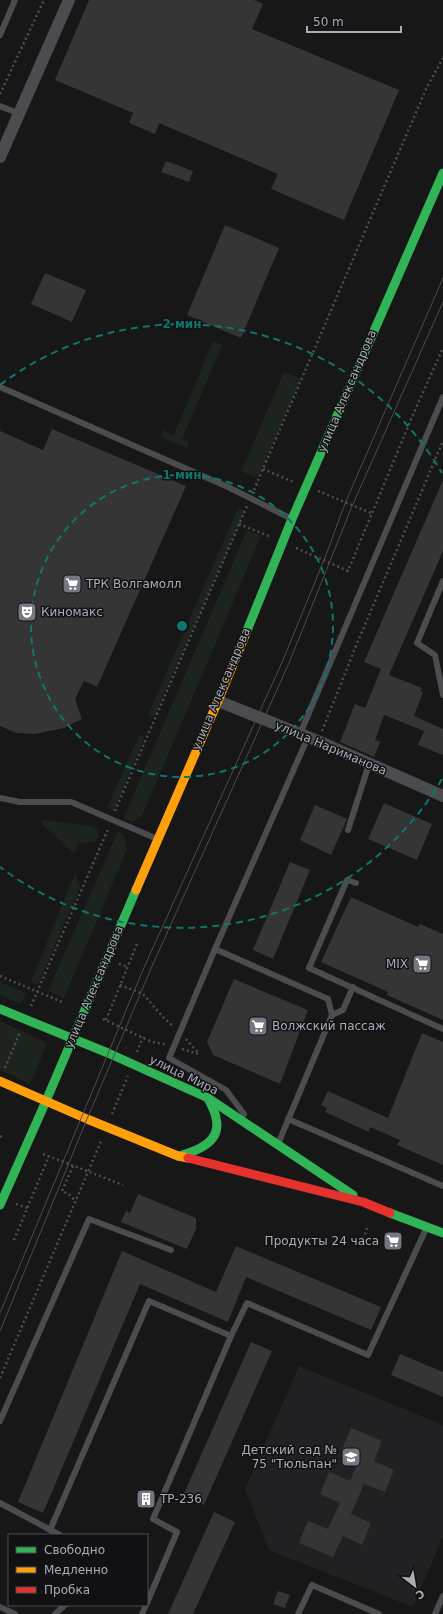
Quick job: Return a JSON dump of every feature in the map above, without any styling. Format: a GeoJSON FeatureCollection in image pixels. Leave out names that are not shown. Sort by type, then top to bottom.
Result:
{"type":"FeatureCollection","features":[{"type":"Feature","properties":{"kind":"main road","name":"улица Александрова"},"geometry":{"type":"LineString","coordinates":[[0,1205],[46,1101],[157,839],[218,701],[292,519],[443,173]]}},
{"type":"Feature","properties":{"kind":"main road","name":"улица Мира"},"geometry":{"type":"LineString","coordinates":[[0,1009],[108,1053],[208,1098],[363,1202]]}},
{"type":"Feature","properties":{"kind":"main road","name":"улица Мира"},"geometry":{"type":"LineString","coordinates":[[2,1077],[46,1101],[178,1156],[363,1202],[427,1227],[442,1230]]}},
{"type":"Feature","properties":{"kind":"main road"},"geometry":{"type":"LineString","coordinates":[[178,1156],[192,1153],[205,1147],[216,1134],[217,1124],[208,1098]]}},
{"type":"Feature","properties":{"kind":"street"},"geometry":{"type":"LineString","coordinates":[[0,157],[69,0]]}},
{"type":"Feature","properties":{"kind":"street","name":"улица Нариманова"},"geometry":{"type":"LineString","coordinates":[[218,701],[309,738],[443,796]]}},
{"type":"Feature","properties":{"kind":"lane"},"geometry":{"type":"LineString","coordinates":[[0,35],[16,0]]}},
{"type":"Feature","properties":{"kind":"lane"},"geometry":{"type":"LineString","coordinates":[[0,106],[20,114]]}},
{"type":"Feature","properties":{"kind":"lane"},"geometry":{"type":"LineString","coordinates":[[0,387],[228,487],[292,519]]}},
{"type":"Feature","properties":{"kind":"lane"},"geometry":{"type":"LineString","coordinates":[[253,1127],[226,1090],[169,1058],[215,948],[309,738],[443,397]]}},
{"type":"Feature","properties":{"kind":"lane"},"geometry":{"type":"LineString","coordinates":[[443,581],[417,643],[434,655],[443,695]]}},
{"type":"Feature","properties":{"kind":"lane"},"geometry":{"type":"LineString","coordinates":[[348,830],[369,764]]}},
{"type":"Feature","properties":{"kind":"lane"},"geometry":{"type":"LineString","coordinates":[[0,798],[20,802],[71,802],[157,839]]}},
{"type":"Feature","properties":{"kind":"lane"},"geometry":{"type":"LineString","coordinates":[[356,883],[347,880],[310,968],[443,1029]]}},
{"type":"Feature","properties":{"kind":"lane"},"geometry":{"type":"LineString","coordinates":[[215,948],[328,999],[332,1015],[278,1144]]}},
{"type":"Feature","properties":{"kind":"lane"},"geometry":{"type":"LineString","coordinates":[[332,1015],[343,1010],[353,987]]}},
{"type":"Feature","properties":{"kind":"lane"},"geometry":{"type":"LineString","coordinates":[[288,1119],[443,1186]]}},
{"type":"Feature","properties":{"kind":"lane"},"geometry":{"type":"LineString","coordinates":[[0,1421],[88,1219],[171,1250]]}},
{"type":"Feature","properties":{"kind":"lane"},"geometry":{"type":"LineString","coordinates":[[148,1602],[177,1532],[153,1519],[231,1336],[247,1303],[368,1355],[427,1227]]}},
{"type":"Feature","properties":{"kind":"lane"},"geometry":{"type":"LineString","coordinates":[[50,1530],[149,1301],[231,1336]]}},
{"type":"Feature","properties":{"kind":"lane"},"geometry":{"type":"LineString","coordinates":[[0,1503],[58,1534]]}},
{"type":"Feature","properties":{"kind":"lane"},"geometry":{"type":"LineString","coordinates":[[298,1614],[312,1585],[379,1614]]}},
{"type":"Feature","properties":{"kind":"lane"},"geometry":{"type":"LineString","coordinates":[[435,1614],[443,1596]]}},
{"type":"Feature","properties":{"kind":"lane"},"geometry":{"type":"LineString","coordinates":[[55,1614],[64,1606]]}},
{"type":"Feature","properties":{"kind":"lane"},"geometry":{"type":"LineString","coordinates":[[0,1608],[15,1614]]}},
{"type":"Feature","properties":{"kind":"path"},"geometry":{"type":"LineString","coordinates":[[0,94],[44,0]]}},
{"type":"Feature","properties":{"kind":"path"},"geometry":{"type":"LineString","coordinates":[[29,1011],[423,97],[443,58]]}},
{"type":"Feature","properties":{"kind":"path"},"geometry":{"type":"LineString","coordinates":[[348,571],[412,417],[443,348]]}},
{"type":"Feature","properties":{"kind":"path"},"geometry":{"type":"LineString","coordinates":[[309,738],[356,646],[443,441]]}},
{"type":"Feature","properties":{"kind":"path"},"geometry":{"type":"LineString","coordinates":[[120,985],[143,994],[163,1017],[180,1031],[199,1054],[174,1046],[152,1042],[105,1020],[137,944]]}},
{"type":"Feature","properties":{"kind":"path"},"geometry":{"type":"LineString","coordinates":[[0,976],[62,1002]]}},
{"type":"Feature","properties":{"kind":"path"},"geometry":{"type":"LineString","coordinates":[[2,1077],[21,1030]]}},
{"type":"Feature","properties":{"kind":"path"},"geometry":{"type":"LineString","coordinates":[[136,1056],[143,1038]]}},
{"type":"Feature","properties":{"kind":"path"},"geometry":{"type":"LineString","coordinates":[[110,1118],[128,1074]]}},
{"type":"Feature","properties":{"kind":"path"},"geometry":{"type":"LineString","coordinates":[[0,1136],[4,1138]]}},
{"type":"Feature","properties":{"kind":"path"},"geometry":{"type":"LineString","coordinates":[[0,1378],[103,1137]]}},
{"type":"Feature","properties":{"kind":"path"},"geometry":{"type":"LineString","coordinates":[[43,1154],[123,1185]]}},
{"type":"Feature","properties":{"kind":"path"},"geometry":{"type":"LineString","coordinates":[[14,1240],[49,1156]]}},
{"type":"Feature","properties":{"kind":"path"},"geometry":{"type":"LineString","coordinates":[[73,1166],[62,1192],[70,1194],[76,1202]]}},
{"type":"Feature","properties":{"kind":"path"},"geometry":{"type":"LineString","coordinates":[[362,1244],[368,1225]]}},
{"type":"Feature","properties":{"kind":"shaded area"},"geometry":{"type":"Polygon","coordinates":[[[213,341],[222,345],[182,439],[189,442],[187,448],[161,437],[163,430],[174,435],[213,341]]]}},
{"type":"Feature","properties":{"kind":"shaded area"},"geometry":{"type":"Polygon","coordinates":[[[284,372],[301,379],[258,478],[241,471],[284,372]]]}},
{"type":"Feature","properties":{"kind":"shaded area"},"geometry":{"type":"Polygon","coordinates":[[[238,508],[245,511],[154,717],[148,715],[238,508]]]}},
{"type":"Feature","properties":{"kind":"shaded area"},"geometry":{"type":"Polygon","coordinates":[[[247,530],[261,536],[142,816],[133,822],[123,819],[247,530]]]}},
{"type":"Feature","properties":{"kind":"shaded area"},"geometry":{"type":"Polygon","coordinates":[[[139,735],[145,737],[114,811],[107,808],[139,735]]]}},
{"type":"Feature","properties":{"kind":"shaded area"},"geometry":{"type":"Polygon","coordinates":[[[46,820],[93,826],[98,831],[99,838],[96,841],[78,844],[76,850],[73,852],[43,825],[42,821],[46,820]]]}},
{"type":"Feature","properties":{"kind":"shaded area"},"geometry":{"type":"Polygon","coordinates":[[[118,831],[124,836],[127,849],[64,998],[48,991],[118,831]]]}},
{"type":"Feature","properties":{"kind":"shaded area"},"geometry":{"type":"Polygon","coordinates":[[[75,873],[80,887],[38,985],[31,982],[75,873]]]}},
{"type":"Feature","properties":{"kind":"shaded area"},"geometry":{"type":"Polygon","coordinates":[[[0,982],[26,993],[21,1004],[0,995],[0,982]]]}},
{"type":"Feature","properties":{"kind":"shaded area"},"geometry":{"type":"Polygon","coordinates":[[[0,1021],[47,1043],[30,1084],[0,1070],[0,1021]]]}},
{"type":"Feature","properties":{"kind":"shaded area","name":"Детский сад № 75 \"Тюльпан\""},"geometry":{"type":"Polygon","coordinates":[[[299,1366],[443,1425],[443,1536],[413,1607],[269,1550],[245,1489],[299,1366]]]}},
{"type":"Feature","properties":{"kind":"building"},"geometry":{"type":"Polygon","coordinates":[[[89,0],[254,0],[263,4],[252,29],[399,90],[344,220],[271,189],[278,174],[159,123],[155,134],[129,123],[133,113],[55,80],[89,0]]]}},
{"type":"Feature","properties":{"kind":"building"},"geometry":{"type":"Polygon","coordinates":[[[166,161],[193,171],[189,182],[161,172],[166,161]]]}},
{"type":"Feature","properties":{"kind":"building"},"geometry":{"type":"Polygon","coordinates":[[[225,225],[279,248],[241,338],[187,315],[225,225]]]}},
{"type":"Feature","properties":{"kind":"building"},"geometry":{"type":"Polygon","coordinates":[[[45,273],[86,290],[72,322],[31,304],[45,273]]]}},
{"type":"Feature","properties":{"kind":"building","name":"ТРК Волгамолл"},"geometry":{"type":"Polygon","coordinates":[[[52,429],[186,486],[97,687],[84,681],[75,699],[82,719],[64,728],[35,734],[16,733],[0,726],[0,431],[43,450],[52,429]]]}},
{"type":"Feature","properties":{"kind":"building"},"geometry":{"type":"Polygon","coordinates":[[[443,480],[443,551],[389,675],[422,688],[420,691],[423,692],[414,716],[443,729],[443,755],[418,745],[424,731],[384,715],[375,740],[380,742],[374,757],[340,742],[355,704],[365,708],[381,669],[364,662],[443,480]]]}},
{"type":"Feature","properties":{"kind":"building"},"geometry":{"type":"Polygon","coordinates":[[[384,803],[432,824],[417,860],[368,839],[384,803]]]}},
{"type":"Feature","properties":{"kind":"building"},"geometry":{"type":"Polygon","coordinates":[[[315,805],[347,819],[331,855],[300,840],[315,805]]]}},
{"type":"Feature","properties":{"kind":"building"},"geometry":{"type":"Polygon","coordinates":[[[290,862],[310,870],[273,959],[253,950],[290,862]]]}},
{"type":"Feature","properties":{"kind":"building"},"geometry":{"type":"Polygon","coordinates":[[[351,897],[418,927],[420,924],[443,934],[443,1020],[387,995],[388,992],[321,962],[351,897]]]}},
{"type":"Feature","properties":{"kind":"building","name":"Волжский пассаж"},"geometry":{"type":"Polygon","coordinates":[[[234,979],[308,1010],[280,1084],[213,1055],[207,1042],[234,979]]]}},
{"type":"Feature","properties":{"kind":"building"},"geometry":{"type":"Polygon","coordinates":[[[422,1033],[443,1042],[443,1165],[397,1145],[400,1140],[370,1127],[369,1132],[325,1112],[327,1108],[321,1105],[328,1091],[388,1118],[422,1033]]]}},
{"type":"Feature","properties":{"kind":"building"},"geometry":{"type":"Polygon","coordinates":[[[138,1194],[196,1218],[196,1229],[187,1249],[121,1222],[126,1211],[130,1213],[138,1194]]]}},
{"type":"Feature","properties":{"kind":"building"},"geometry":{"type":"Polygon","coordinates":[[[236,1246],[381,1307],[371,1330],[246,1277],[228,1322],[140,1284],[43,1513],[18,1502],[122,1251],[216,1292],[236,1246]]]}},
{"type":"Feature","properties":{"kind":"building"},"geometry":{"type":"Polygon","coordinates":[[[251,1342],[272,1351],[204,1505],[183,1496],[251,1342]]]}},
{"type":"Feature","properties":{"kind":"building"},"geometry":{"type":"Polygon","coordinates":[[[400,1354],[443,1372],[443,1397],[391,1375],[400,1354]]]}},
{"type":"Feature","properties":{"kind":"building"},"geometry":{"type":"Polygon","coordinates":[[[351,1428],[382,1441],[374,1461],[394,1470],[385,1492],[364,1484],[351,1514],[371,1523],[362,1545],[343,1536],[333,1557],[299,1543],[308,1521],[328,1529],[340,1503],[320,1494],[329,1472],[350,1481],[359,1460],[341,1452],[351,1428]]]}},
{"type":"Feature","properties":{"kind":"building","name":"ТР-236"},"geometry":{"type":"Polygon","coordinates":[[[141,1490],[156,1496],[151,1508],[136,1502],[141,1490]]]}},
{"type":"Feature","properties":{"kind":"building"},"geometry":{"type":"Polygon","coordinates":[[[214,1512],[235,1522],[193,1614],[168,1614],[214,1512]]]}},
{"type":"Feature","properties":{"kind":"building"},"geometry":{"type":"Polygon","coordinates":[[[278,1591],[290,1595],[285,1608],[273,1604],[278,1591]]]}},
{"type":"Feature","properties":{"kind":"tram line"},"geometry":{"type":"LineString","coordinates":[[0,1313],[142,972],[283,660],[324,560],[346,501],[443,278]]}},
{"type":"Feature","properties":{"kind":"tram line"},"geometry":{"type":"LineString","coordinates":[[0,1331],[87,1119],[153,964],[289,663],[353,504],[443,302]]}},
{"type":"Feature","properties":{"kind":"traffic: fast"},"geometry":{"type":"LineString","coordinates":[[246,633],[292,519],[443,173]]}},
{"type":"Feature","properties":{"kind":"traffic: fast"},"geometry":{"type":"LineString","coordinates":[[0,1205],[136,890]]}},
{"type":"Feature","properties":{"kind":"traffic: fast"},"geometry":{"type":"LineString","coordinates":[[0,1009],[108,1053],[208,1098],[353,1195]]}},
{"type":"Feature","properties":{"kind":"traffic: fast"},"geometry":{"type":"LineString","coordinates":[[179,1156],[200,1148],[212,1139],[217,1126],[214,1110],[208,1098]]}},
{"type":"Feature","properties":{"kind":"traffic: fast"},"geometry":{"type":"LineString","coordinates":[[390,1213],[443,1233]]}},
{"type":"Feature","properties":{"kind":"traffic: slow"},"geometry":{"type":"LineString","coordinates":[[136,890],[246,633]]}},
{"type":"Feature","properties":{"kind":"traffic: slow"},"geometry":{"type":"LineString","coordinates":[[0,1081],[87,1119],[178,1156],[188,1158]]}},
{"type":"Feature","properties":{"kind":"traffic: jam"},"geometry":{"type":"LineString","coordinates":[[188,1158],[363,1202],[390,1213]]}},
{"type":"Feature","properties":{"kind":"place","name":"ТРК Волгамолл"},"geometry":{"type":"Point","coordinates":[72,584]}},
{"type":"Feature","properties":{"kind":"place","name":"Киномакс"},"geometry":{"type":"Point","coordinates":[27,612]}},
{"type":"Feature","properties":{"kind":"place","name":"MIX"},"geometry":{"type":"Point","coordinates":[422,964]}},
{"type":"Feature","properties":{"kind":"place","name":"Волжский пассаж"},"geometry":{"type":"Point","coordinates":[258,1026]}},
{"type":"Feature","properties":{"kind":"place","name":"Продукты 24 часа"},"geometry":{"type":"Point","coordinates":[393,1241]}},
{"type":"Feature","properties":{"kind":"place","name":"Детский сад № 75 \"Тюльпан\""},"geometry":{"type":"Point","coordinates":[351,1457]}},
{"type":"Feature","properties":{"kind":"place","name":"ТР-236"},"geometry":{"type":"Point","coordinates":[146,1499]}}]}
